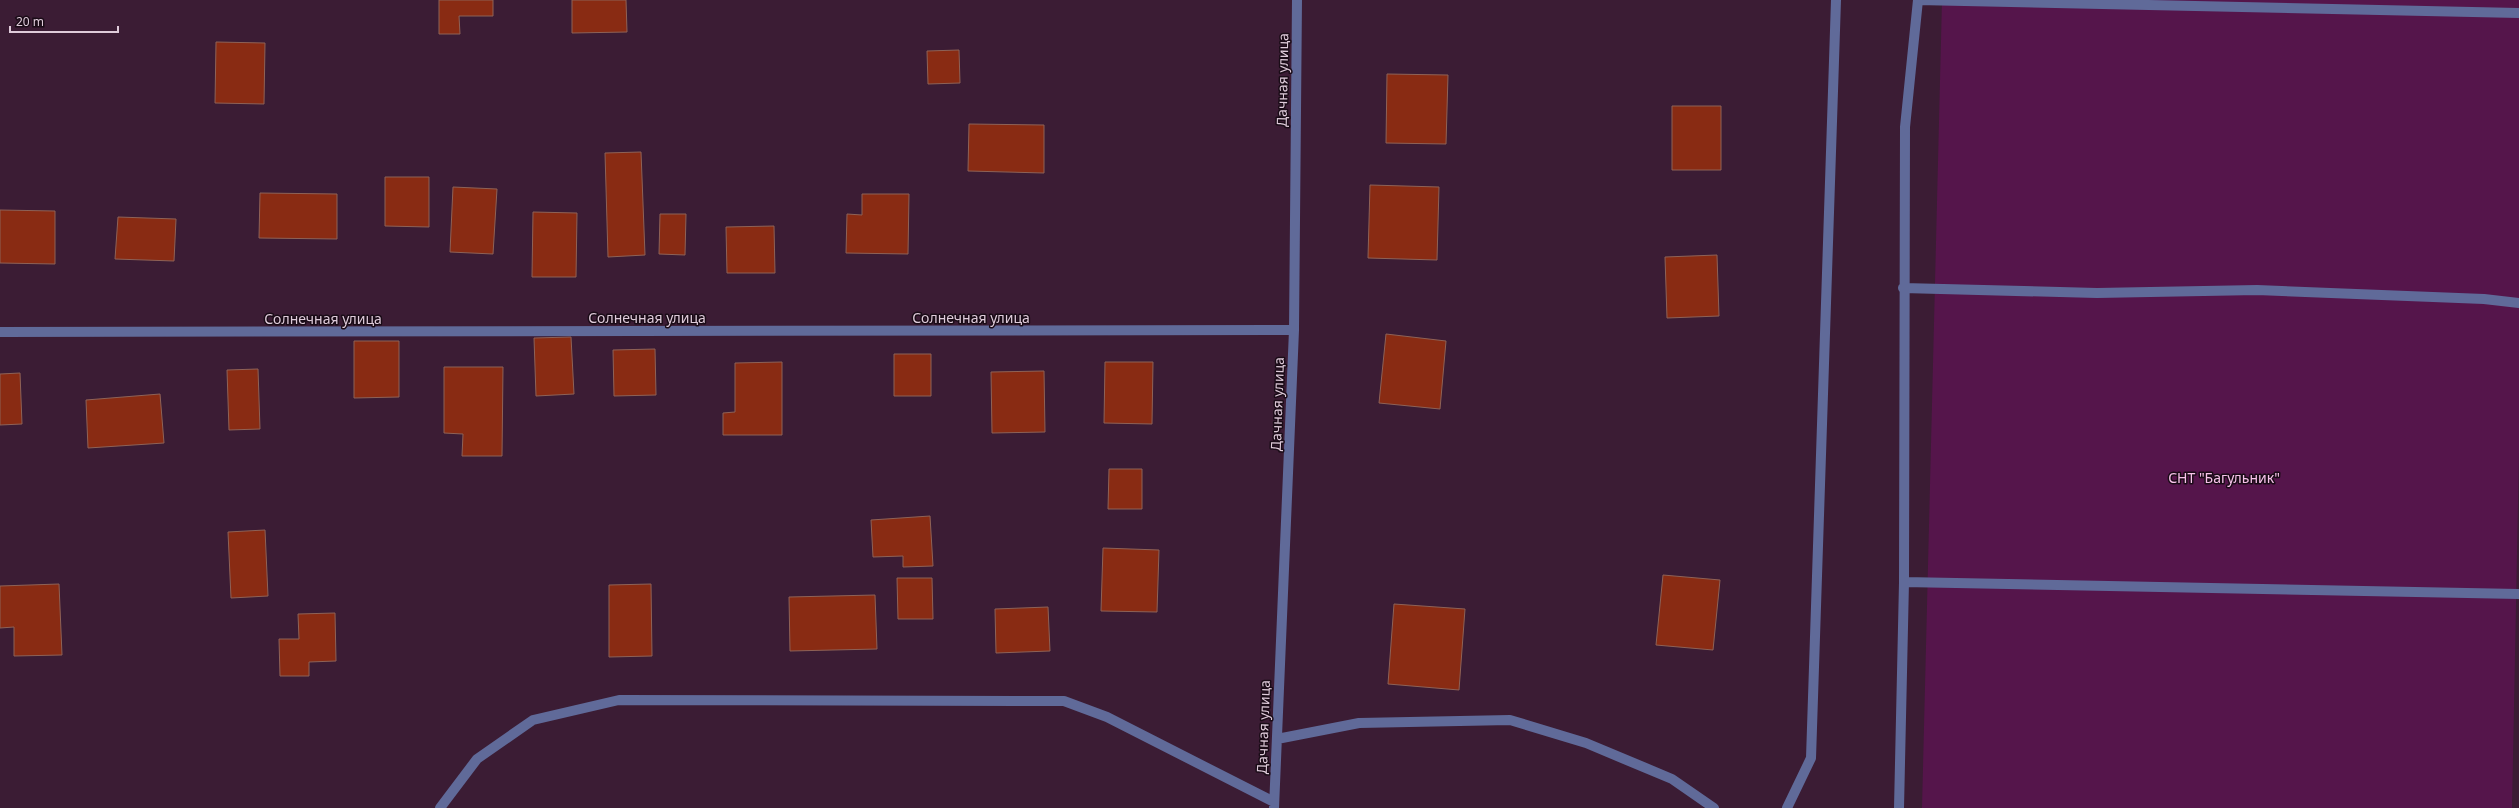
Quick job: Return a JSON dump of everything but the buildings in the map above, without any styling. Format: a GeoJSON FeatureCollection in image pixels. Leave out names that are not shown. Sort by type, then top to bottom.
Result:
{"type":"FeatureCollection","features":[{"type":"Feature","properties":{"kind":"street","name":"Дачная улица"},"geometry":{"type":"LineString","coordinates":[[1274,805],[1294,330],[1297,0]]}},
{"type":"Feature","properties":{"kind":"street"},"geometry":{"type":"LineString","coordinates":[[1786,808],[1811,758],[1836,0]]}},
{"type":"Feature","properties":{"kind":"street"},"geometry":{"type":"LineString","coordinates":[[1899,808],[1904,582],[1903,288],[1905,127],[1918,0],[2519,13]]}},
{"type":"Feature","properties":{"kind":"street"},"geometry":{"type":"LineString","coordinates":[[1903,288],[2097,293],[2257,290],[2484,299],[2519,303]]}},
{"type":"Feature","properties":{"kind":"street","name":"Солнечная улица"},"geometry":{"type":"LineString","coordinates":[[0,332],[1294,330]]}},
{"type":"Feature","properties":{"kind":"street"},"geometry":{"type":"LineString","coordinates":[[1904,582],[2519,594]]}},
{"type":"Feature","properties":{"kind":"street"},"geometry":{"type":"LineString","coordinates":[[440,808],[476,760],[533,720],[619,700],[736,698],[1064,701],[1108,717],[1274,805]]}},
{"type":"Feature","properties":{"kind":"street"},"geometry":{"type":"LineString","coordinates":[[1277,739],[1359,723],[1510,720],[1586,743],[1672,779],[1714,808]]}},
{"type":"Feature","properties":{"kind":"green space","name":"СНТ \"Багульник\""},"geometry":{"type":"Polygon","coordinates":[[[1942,0],[2519,0],[2519,452],[2512,808],[1922,808],[1942,0]]]}}]}
